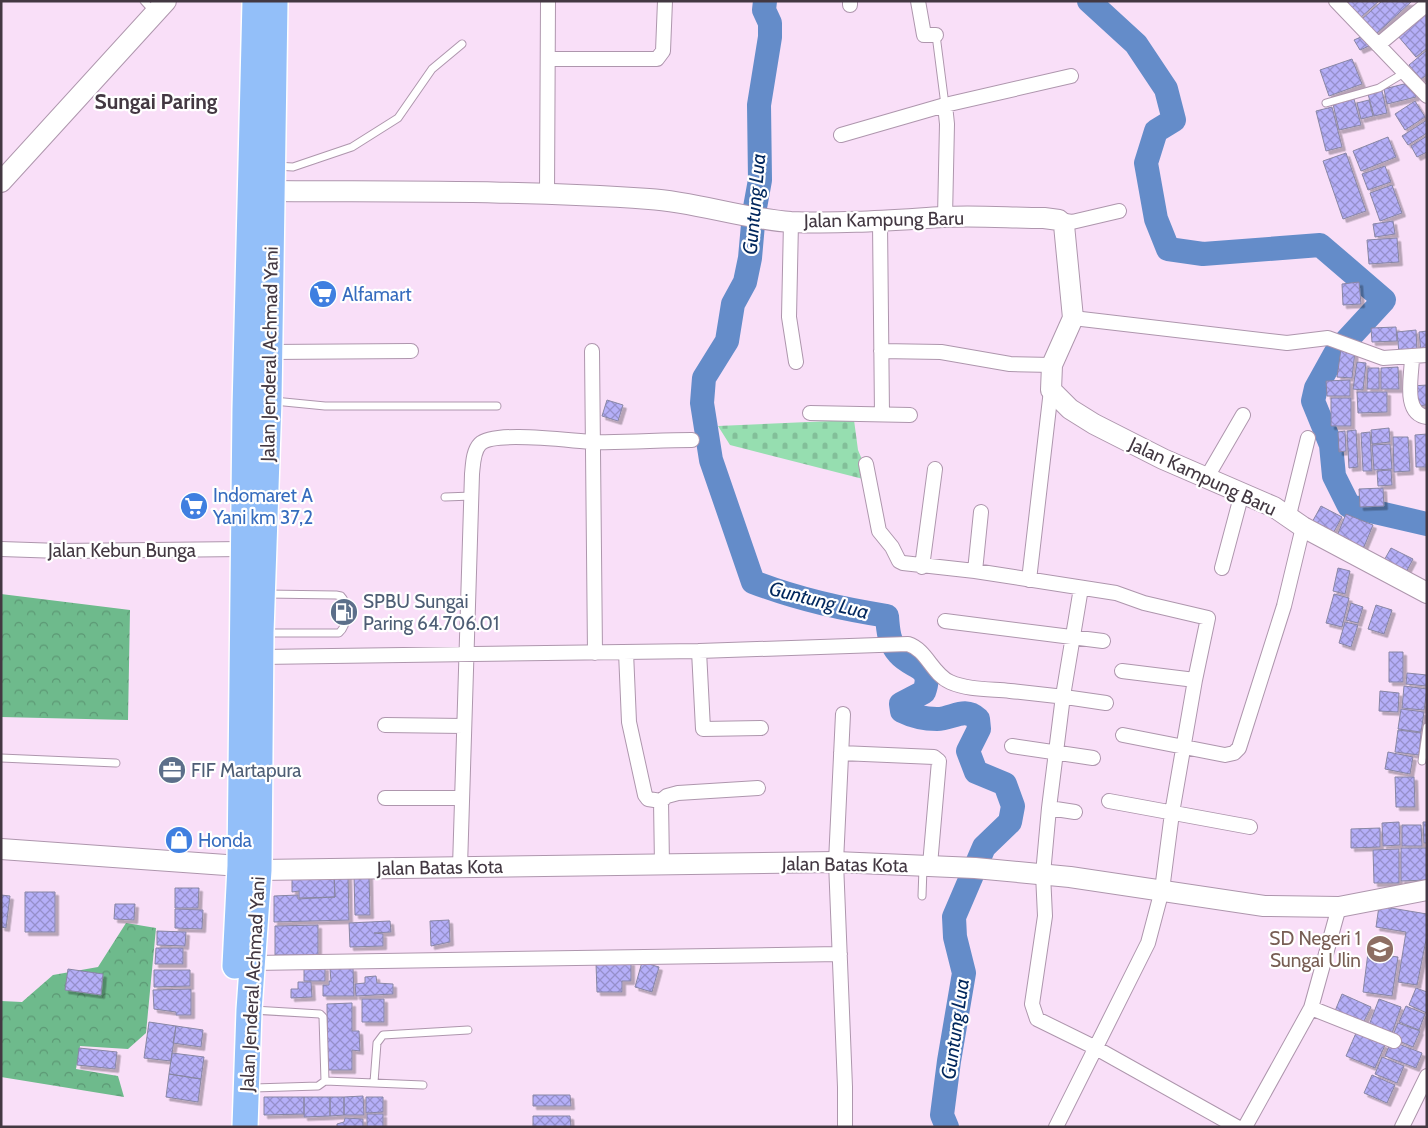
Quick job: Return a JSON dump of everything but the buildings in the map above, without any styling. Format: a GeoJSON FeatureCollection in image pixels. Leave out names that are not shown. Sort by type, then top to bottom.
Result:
{"type":"FeatureCollection","features":[{"type":"Feature","properties":{"kind":"highway","name":"Jalan Jenderal Achmad Yani"},"geometry":{"type":"LineString","coordinates":[[245,1127],[252,963],[249,868],[251,711],[243,549],[264,93],[264,52],[255,1]]}},
{"type":"Feature","properties":{"kind":"highway","name":"Jalan Jenderal Achmad Yani"},"geometry":{"type":"LineString","coordinates":[[264,52],[276,1]]}},
{"type":"Feature","properties":{"kind":"highway","name":"Jalan Jenderal Achmad Yani"},"geometry":{"type":"LineString","coordinates":[[251,711],[261,645],[269,400],[271,191],[274,165],[264,93]]}},
{"type":"Feature","properties":{"kind":"highway","name":"Jalan Jenderal Achmad Yani"},"geometry":{"type":"LineString","coordinates":[[230,1127],[249,868]]}},
{"type":"Feature","properties":{"kind":"street"},"geometry":{"type":"LineString","coordinates":[[548,1],[548,194]]}},
{"type":"Feature","properties":{"kind":"street"},"geometry":{"type":"LineString","coordinates":[[548,59],[657,59],[664,52],[665,1]]}},
{"type":"Feature","properties":{"kind":"street"},"geometry":{"type":"LineString","coordinates":[[918,1],[924,35],[936,35]]}},
{"type":"Feature","properties":{"kind":"street"},"geometry":{"type":"LineString","coordinates":[[1336,1],[1427,96]]}},
{"type":"Feature","properties":{"kind":"street"},"geometry":{"type":"LineString","coordinates":[[1378,45],[1427,4]]}},
{"type":"Feature","properties":{"kind":"street"},"geometry":{"type":"LineString","coordinates":[[1,182],[155,5]]}},
{"type":"Feature","properties":{"kind":"street"},"geometry":{"type":"LineString","coordinates":[[841,135],[945,105],[1071,76]]}},
{"type":"Feature","properties":{"kind":"street"},"geometry":{"type":"LineString","coordinates":[[945,105],[947,124],[945,217]]}},
{"type":"Feature","properties":{"kind":"street","name":"Jalan Kampung Baru"},"geometry":{"type":"LineString","coordinates":[[271,191],[548,194],[676,201],[758,218],[790,222],[880,223],[945,217],[1044,218],[1059,220]]}},
{"type":"Feature","properties":{"kind":"street"},"geometry":{"type":"LineString","coordinates":[[1059,220],[1072,222],[1119,211]]}},
{"type":"Feature","properties":{"kind":"street"},"geometry":{"type":"LineString","coordinates":[[1029,580],[1051,390],[1052,365],[1073,318],[1064,225],[1059,220]]}},
{"type":"Feature","properties":{"kind":"street"},"geometry":{"type":"LineString","coordinates":[[790,222],[789,316],[796,362]]}},
{"type":"Feature","properties":{"kind":"street"},"geometry":{"type":"LineString","coordinates":[[880,223],[882,414]]}},
{"type":"Feature","properties":{"kind":"street"},"geometry":{"type":"LineString","coordinates":[[1073,318],[1287,343],[1328,338],[1351,348],[1384,358],[1427,355]]}},
{"type":"Feature","properties":{"kind":"street"},"geometry":{"type":"LineString","coordinates":[[270,352],[411,351]]}},
{"type":"Feature","properties":{"kind":"street"},"geometry":{"type":"LineString","coordinates":[[592,351],[595,653]]}},
{"type":"Feature","properties":{"kind":"street"},"geometry":{"type":"LineString","coordinates":[[881,351],[941,352],[1010,364],[1052,365]]}},
{"type":"Feature","properties":{"kind":"street"},"geometry":{"type":"LineString","coordinates":[[1412,357],[1411,406],[1415,413],[1427,417]]}},
{"type":"Feature","properties":{"kind":"street","name":"Jalan Kampung Baru"},"geometry":{"type":"LineString","coordinates":[[1051,390],[1070,409],[1094,424],[1163,459],[1242,493],[1427,593]]}},
{"type":"Feature","properties":{"kind":"street"},"geometry":{"type":"LineString","coordinates":[[810,413],[910,415]]}},
{"type":"Feature","properties":{"kind":"street"},"geometry":{"type":"LineString","coordinates":[[1207,477],[1243,415]]}},
{"type":"Feature","properties":{"kind":"street"},"geometry":{"type":"LineString","coordinates":[[460,866],[474,454],[480,444],[491,439],[515,437],[593,442],[692,440]]}},
{"type":"Feature","properties":{"kind":"street"},"geometry":{"type":"LineString","coordinates":[[1123,735],[1225,755],[1234,753],[1242,743],[1284,606],[1308,438]]}},
{"type":"Feature","properties":{"kind":"street"},"geometry":{"type":"LineString","coordinates":[[866,464],[878,531],[882,538],[892,547],[899,561],[922,567],[975,571],[1116,593],[1137,602],[1208,618],[1183,746],[1162,890],[1148,943],[1094,1047],[1056,1127]]}},
{"type":"Feature","properties":{"kind":"street"},"geometry":{"type":"LineString","coordinates":[[922,567],[935,470]]}},
{"type":"Feature","properties":{"kind":"street"},"geometry":{"type":"LineString","coordinates":[[1222,568],[1242,493]]}},
{"type":"Feature","properties":{"kind":"street"},"geometry":{"type":"LineString","coordinates":[[975,571],[981,512]]}},
{"type":"Feature","properties":{"kind":"street","name":"Jalan Kebun Bunga"},"geometry":{"type":"LineString","coordinates":[[1,549],[60,551],[243,549]]}},
{"type":"Feature","properties":{"kind":"street"},"geometry":{"type":"LineString","coordinates":[[1080,588],[1063,696],[1049,808],[1043,874],[1045,916],[1032,1004],[1034,1014],[1037,1019],[1094,1047],[1237,1127]]}},
{"type":"Feature","properties":{"kind":"street"},"geometry":{"type":"LineString","coordinates":[[945,621],[1103,641]]}},
{"type":"Feature","properties":{"kind":"street"},"geometry":{"type":"LineString","coordinates":[[261,645],[467,656],[898,644],[915,646],[949,682],[967,687],[1063,696],[1106,703]]}},
{"type":"Feature","properties":{"kind":"street"},"geometry":{"type":"LineString","coordinates":[[699,651],[703,728],[761,728]]}},
{"type":"Feature","properties":{"kind":"street"},"geometry":{"type":"LineString","coordinates":[[626,652],[629,722],[642,791],[648,799],[661,801],[667,796],[678,793],[758,788]]}},
{"type":"Feature","properties":{"kind":"street"},"geometry":{"type":"LineString","coordinates":[[1122,671],[1195,680]]}},
{"type":"Feature","properties":{"kind":"street"},"geometry":{"type":"LineString","coordinates":[[843,714],[836,862],[845,1127]]}},
{"type":"Feature","properties":{"kind":"street"},"geometry":{"type":"LineString","coordinates":[[385,725],[464,726]]}},
{"type":"Feature","properties":{"kind":"street"},"geometry":{"type":"LineString","coordinates":[[1012,746],[1093,758]]}},
{"type":"Feature","properties":{"kind":"street"},"geometry":{"type":"LineString","coordinates":[[841,753],[934,757],[939,760],[927,865]]}},
{"type":"Feature","properties":{"kind":"street"},"geometry":{"type":"LineString","coordinates":[[385,798],[461,798]]}},
{"type":"Feature","properties":{"kind":"street"},"geometry":{"type":"LineString","coordinates":[[661,801],[662,865]]}},
{"type":"Feature","properties":{"kind":"street"},"geometry":{"type":"LineString","coordinates":[[1110,801],[1250,827]]}},
{"type":"Feature","properties":{"kind":"street"},"geometry":{"type":"LineString","coordinates":[[1049,808],[1075,812]]}},
{"type":"Feature","properties":{"kind":"street","name":"Jalan Batas Kota"},"geometry":{"type":"LineString","coordinates":[[1,849],[249,868],[836,862],[927,865],[1043,874],[1264,906],[1339,907],[1427,890]]}},
{"type":"Feature","properties":{"kind":"street"},"geometry":{"type":"LineString","coordinates":[[1245,1127],[1311,1008],[1339,907]]}},
{"type":"Feature","properties":{"kind":"street"},"geometry":{"type":"LineString","coordinates":[[252,963],[840,954]]}},
{"type":"Feature","properties":{"kind":"street"},"geometry":{"type":"LineString","coordinates":[[1311,1008],[1394,1041]]}},
{"type":"Feature","properties":{"kind":"street"},"geometry":{"type":"LineString","coordinates":[[1402,1127],[1427,1076]]}},
{"type":"Feature","properties":{"kind":"lane"},"geometry":{"type":"LineString","coordinates":[[936,35],[945,105]]}},
{"type":"Feature","properties":{"kind":"lane"},"geometry":{"type":"LineString","coordinates":[[274,165],[293,167],[352,147],[398,118],[432,69],[462,44]]}},
{"type":"Feature","properties":{"kind":"lane"},"geometry":{"type":"LineString","coordinates":[[1326,103],[1379,88],[1404,73]]}},
{"type":"Feature","properties":{"kind":"lane"},"geometry":{"type":"LineString","coordinates":[[269,400],[325,406],[497,406]]}},
{"type":"Feature","properties":{"kind":"lane"},"geometry":{"type":"LineString","coordinates":[[445,497],[472,496]]}},
{"type":"Feature","properties":{"kind":"lane"},"geometry":{"type":"LineString","coordinates":[[261,645],[339,633],[344,627],[346,604],[341,596],[336,595],[263,594]]}},
{"type":"Feature","properties":{"kind":"lane"},"geometry":{"type":"LineString","coordinates":[[1422,761],[1427,727]]}},
{"type":"Feature","properties":{"kind":"lane"},"geometry":{"type":"LineString","coordinates":[[1,758],[116,763]]}},
{"type":"Feature","properties":{"kind":"lane"},"geometry":{"type":"LineString","coordinates":[[922,896],[927,865]]}},
{"type":"Feature","properties":{"kind":"lane"},"geometry":{"type":"LineString","coordinates":[[249,1010],[320,1014],[323,1017],[325,1081]]}},
{"type":"Feature","properties":{"kind":"lane"},"geometry":{"type":"LineString","coordinates":[[374,1082],[377,1043],[383,1035],[468,1030]]}},
{"type":"Feature","properties":{"kind":"lane"},"geometry":{"type":"LineString","coordinates":[[246,1088],[318,1086],[325,1081],[423,1085]]}},
{"type":"Feature","properties":{"kind":"green space"},"geometry":{"type":"Polygon","coordinates":[[[854,420],[858,450],[871,481],[730,445],[718,426],[854,420]]]}},
{"type":"Feature","properties":{"kind":"green space"},"geometry":{"type":"Polygon","coordinates":[[[1,594],[130,610],[128,720],[1,717],[1,594]]]}},
{"type":"Feature","properties":{"kind":"green space"},"geometry":{"type":"Polygon","coordinates":[[[126,923],[156,928],[146,1033],[128,1049],[80,1046],[76,1069],[118,1076],[124,1097],[1,1077],[1,1001],[22,1002],[53,975],[98,967],[126,923]]]}},
{"type":"Feature","properties":{"kind":"waterway","name":"Guntung Lua"},"geometry":{"type":"LineString","coordinates":[[765,1],[764,10],[770,23],[770,37],[759,105],[760,180],[754,213],[750,258],[745,282],[733,304],[727,341],[704,378],[702,403],[711,460],[753,582],[819,603],[887,616],[893,646],[904,659],[924,672],[926,677],[924,692],[901,704],[902,711],[915,716],[937,719],[963,713],[973,715],[978,719],[979,729],[968,751],[976,772],[1005,784],[1013,806],[1010,822],[984,847],[954,917],[955,937],[964,973],[942,1115],[947,1127]]}},
{"type":"Feature","properties":{"kind":"waterway"},"geometry":{"type":"LineString","coordinates":[[1089,1],[1136,44],[1166,89],[1174,120],[1156,131],[1146,163],[1156,219],[1168,249],[1203,254],[1320,245],[1384,300],[1336,352],[1316,388],[1313,401],[1331,445],[1334,476],[1349,506],[1427,524]]}},
{"type":"Feature","properties":{"kind":"place","name":"Alfamart"},"geometry":{"type":"Point","coordinates":[323,294]}},
{"type":"Feature","properties":{"kind":"place","name":"Indomaret A Yani km 37,2"},"geometry":{"type":"Point","coordinates":[194,506]}},
{"type":"Feature","properties":{"kind":"place","name":"SPBU Sungai Paring 64.706.01"},"geometry":{"type":"Point","coordinates":[344,612]}},
{"type":"Feature","properties":{"kind":"place","name":"FIF Martapura"},"geometry":{"type":"Point","coordinates":[172,770]}},
{"type":"Feature","properties":{"kind":"place","name":"Honda"},"geometry":{"type":"Point","coordinates":[179,840]}},
{"type":"Feature","properties":{"kind":"place","name":"SD Negeri 1 Sungai Ulin"},"geometry":{"type":"Point","coordinates":[1380,949]}},
{"type":"Feature","properties":{"kind":"district","name":"Sungai Paring"},"geometry":{"type":"Point","coordinates":[156,102]}}]}
